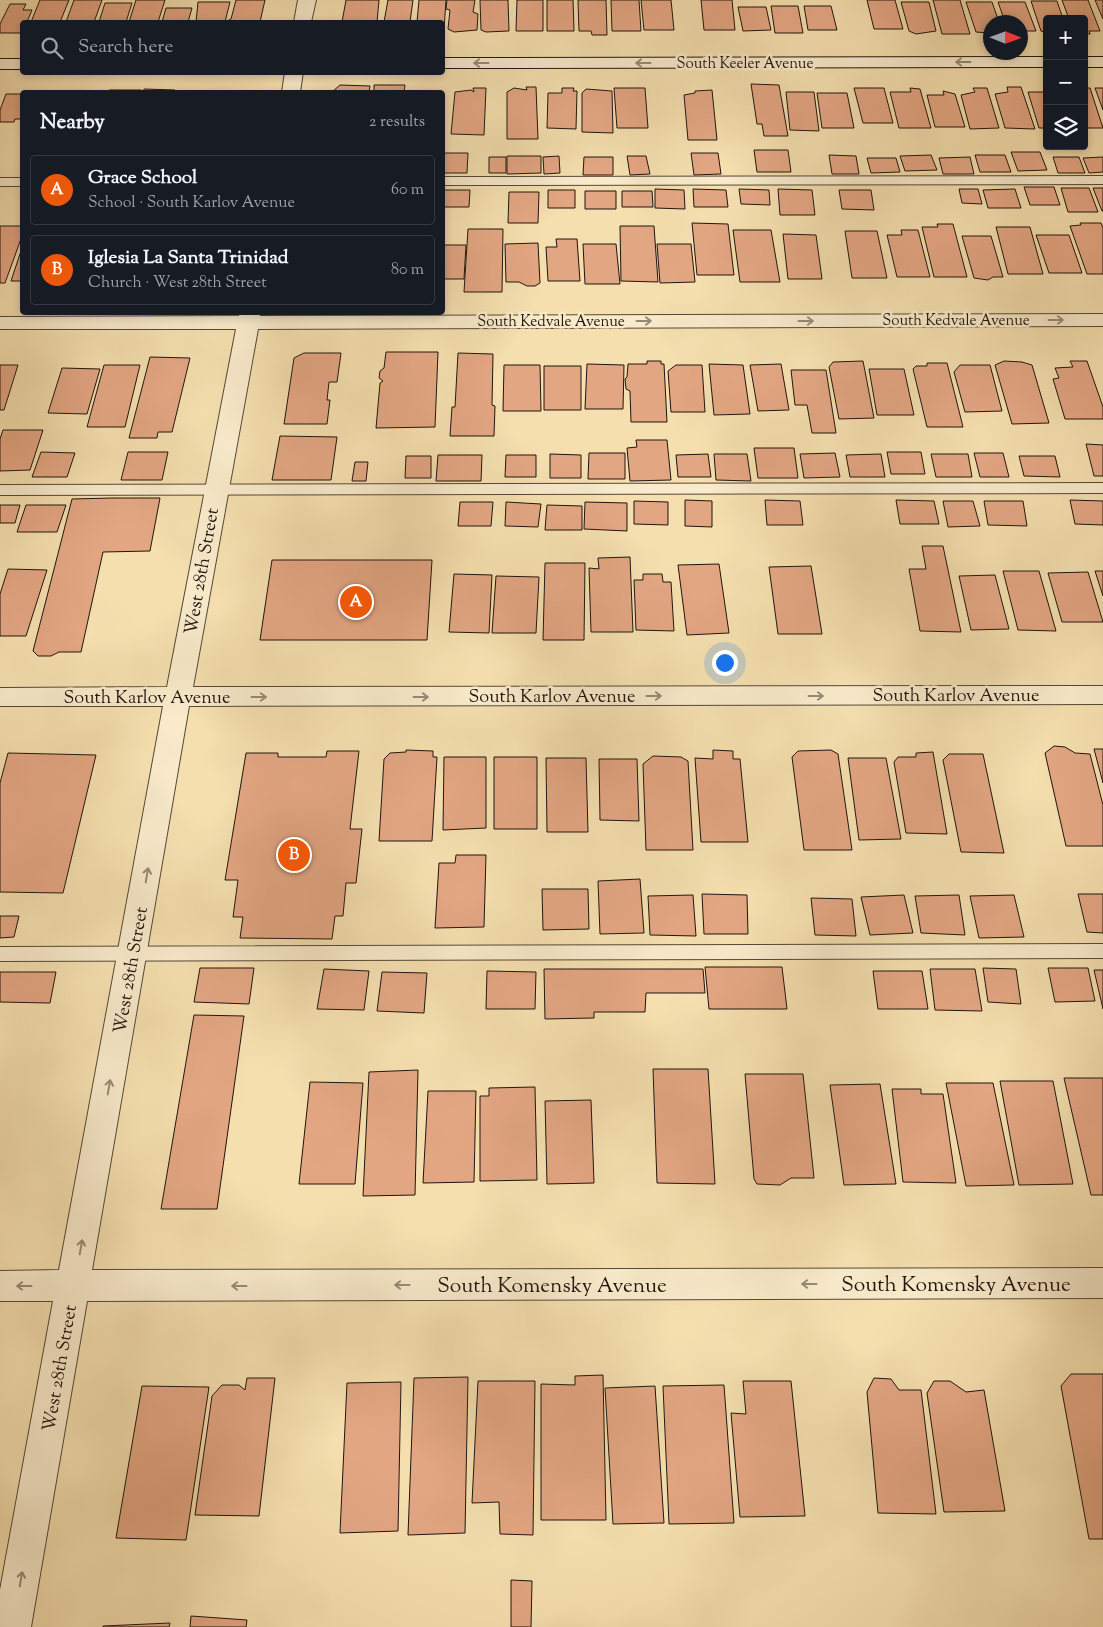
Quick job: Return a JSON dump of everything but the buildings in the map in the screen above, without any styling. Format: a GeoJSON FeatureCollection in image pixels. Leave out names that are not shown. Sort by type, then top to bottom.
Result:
{"type":"FeatureCollection","features":[{"type":"Feature","properties":{"kind":"street"},"geometry":{"type":"LineString","coordinates":[[303,20],[307,0]]}},
{"type":"Feature","properties":{"kind":"street","name":"South Keeler Avenue"},"geometry":{"type":"LineString","coordinates":[[445,63],[1043,62]]}},
{"type":"Feature","properties":{"kind":"street"},"geometry":{"type":"LineString","coordinates":[[1088,62],[1103,62]]}},
{"type":"Feature","properties":{"kind":"street"},"geometry":{"type":"LineString","coordinates":[[0,64],[20,64]]}},
{"type":"Feature","properties":{"kind":"street"},"geometry":{"type":"LineString","coordinates":[[291,90],[294,75]]}},
{"type":"Feature","properties":{"kind":"street","name":"South Kedvale Avenue"},"geometry":{"type":"LineString","coordinates":[[0,323],[249,317],[1103,320]]}},
{"type":"Feature","properties":{"kind":"street","name":"West 28th Street"},"geometry":{"type":"LineString","coordinates":[[12,1627],[178,697],[249,317]]}},
{"type":"Feature","properties":{"kind":"street","name":"South Karlov Avenue"},"geometry":{"type":"LineString","coordinates":[[0,697],[1103,695]]}},
{"type":"Feature","properties":{"kind":"street","name":"South Komensky Avenue"},"geometry":{"type":"LineString","coordinates":[[0,1286],[1103,1283]]}},
{"type":"Feature","properties":{"kind":"lane"},"geometry":{"type":"LineString","coordinates":[[445,181],[1103,180]]}},
{"type":"Feature","properties":{"kind":"lane"},"geometry":{"type":"LineString","coordinates":[[0,182],[20,182]]}},
{"type":"Feature","properties":{"kind":"lane"},"geometry":{"type":"LineString","coordinates":[[0,490],[1103,488]]}},
{"type":"Feature","properties":{"kind":"lane"},"geometry":{"type":"LineString","coordinates":[[0,954],[1103,951]]}},
{"type":"Feature","properties":{"kind":"place","name":"Grace School"},"geometry":{"type":"Point","coordinates":[356,602]}},
{"type":"Feature","properties":{"kind":"place","name":"Iglesia La Santa Trinidad"},"geometry":{"type":"Point","coordinates":[294,855]}}]}
